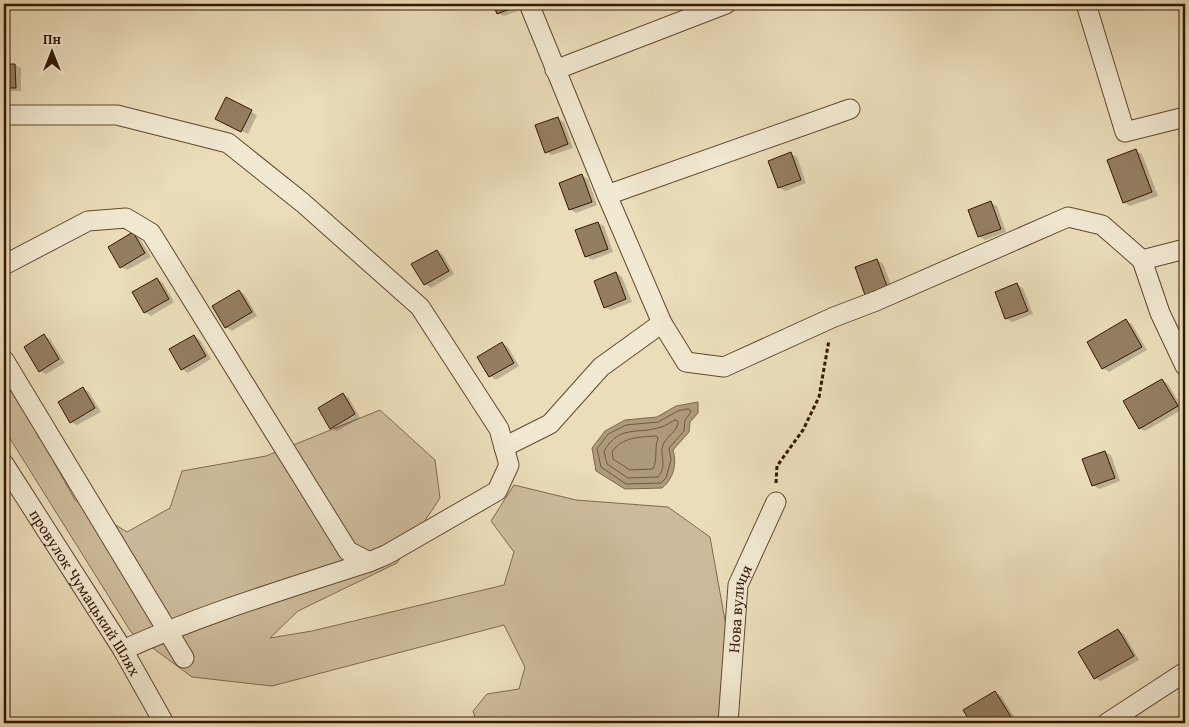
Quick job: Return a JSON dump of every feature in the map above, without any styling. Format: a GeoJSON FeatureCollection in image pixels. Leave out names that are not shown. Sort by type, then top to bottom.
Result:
{"type":"FeatureCollection","features":[{"type":"Feature","properties":{"kind":"street"},"geometry":{"type":"LineString","coordinates":[[529,4],[607,195],[662,323],[686,362],[724,367],[834,317],[876,301],[1068,217],[1102,225],[1142,260],[1160,313],[1185,366]]}},
{"type":"Feature","properties":{"kind":"street"},"geometry":{"type":"LineString","coordinates":[[555,70],[726,4]]}},
{"type":"Feature","properties":{"kind":"street"},"geometry":{"type":"LineString","coordinates":[[1086,4],[1125,132],[1185,117]]}},
{"type":"Feature","properties":{"kind":"street"},"geometry":{"type":"LineString","coordinates":[[607,195],[850,109]]}},
{"type":"Feature","properties":{"kind":"street"},"geometry":{"type":"LineString","coordinates":[[4,115],[117,115],[228,143],[303,204],[420,307],[499,429],[509,465],[497,491],[386,555],[166,630],[123,650]]}},
{"type":"Feature","properties":{"kind":"street"},"geometry":{"type":"LineString","coordinates":[[4,265],[88,221],[126,218],[150,233],[348,552],[369,562]]}},
{"type":"Feature","properties":{"kind":"street"},"geometry":{"type":"LineString","coordinates":[[1142,260],[1185,249]]}},
{"type":"Feature","properties":{"kind":"street"},"geometry":{"type":"LineString","coordinates":[[504,447],[550,424],[601,366],[662,323]]}},
{"type":"Feature","properties":{"kind":"street"},"geometry":{"type":"LineString","coordinates":[[4,360],[184,658]]}},
{"type":"Feature","properties":{"kind":"street","name":"провулок Чумацький Шлях"},"geometry":{"type":"LineString","coordinates":[[4,464],[123,650],[164,723]]}},
{"type":"Feature","properties":{"kind":"street","name":"Нова вулиця"},"geometry":{"type":"LineString","coordinates":[[728,723],[738,585],[776,502]]}},
{"type":"Feature","properties":{"kind":"street"},"geometry":{"type":"LineString","coordinates":[[1107,723],[1185,672]]}},
{"type":"Feature","properties":{"kind":"path"},"geometry":{"type":"LineString","coordinates":[[776,502],[777,466],[803,430],[819,397],[834,317]]}},
{"type":"Feature","properties":{"kind":"shaded area"},"geometry":{"type":"Polygon","coordinates":[[[4,372],[75,500],[127,532],[170,508],[182,471],[266,456],[380,410],[435,460],[440,498],[397,563],[298,611],[270,638],[312,631],[504,585],[514,552],[491,521],[514,485],[576,500],[668,507],[710,537],[737,687],[715,723],[477,723],[473,711],[487,694],[519,689],[525,667],[504,625],[272,686],[192,677],[131,632],[4,429],[4,372]]]}},
{"type":"Feature","properties":{"kind":"water"},"geometry":{"type":"Polygon","coordinates":[[[698,402],[698,413],[690,422],[689,432],[673,450],[674,470],[662,488],[625,489],[596,471],[592,448],[605,431],[625,420],[657,417],[676,406],[698,402]]]}},
{"type":"Feature","properties":{"kind":"building"},"geometry":{"type":"Polygon","coordinates":[[[493,4],[519,4],[520,5],[497,14],[493,4]]]}},
{"type":"Feature","properties":{"kind":"building"},"geometry":{"type":"Polygon","coordinates":[[[4,64],[15,64],[16,88],[4,88],[4,64]]]}},
{"type":"Feature","properties":{"kind":"building"},"geometry":{"type":"Polygon","coordinates":[[[226,97],[252,110],[241,132],[215,119],[226,97]]]}},
{"type":"Feature","properties":{"kind":"building"},"geometry":{"type":"Polygon","coordinates":[[[558,117],[568,144],[545,153],[535,125],[558,117]]]}},
{"type":"Feature","properties":{"kind":"building"},"geometry":{"type":"Polygon","coordinates":[[[1136,149],[1152,192],[1123,203],[1107,160],[1136,149]]]}},
{"type":"Feature","properties":{"kind":"building"},"geometry":{"type":"Polygon","coordinates":[[[791,152],[801,180],[778,188],[768,161],[791,152]]]}},
{"type":"Feature","properties":{"kind":"building"},"geometry":{"type":"Polygon","coordinates":[[[582,174],[592,202],[569,210],[559,183],[582,174]]]}},
{"type":"Feature","properties":{"kind":"building"},"geometry":{"type":"Polygon","coordinates":[[[991,201],[1001,229],[978,237],[968,210],[991,201]]]}},
{"type":"Feature","properties":{"kind":"building"},"geometry":{"type":"Polygon","coordinates":[[[598,222],[608,249],[585,257],[575,230],[598,222]]]}},
{"type":"Feature","properties":{"kind":"building"},"geometry":{"type":"Polygon","coordinates":[[[133,232],[145,253],[120,268],[108,247],[133,232]]]}},
{"type":"Feature","properties":{"kind":"building"},"geometry":{"type":"Polygon","coordinates":[[[437,250],[449,271],[424,285],[411,264],[437,250]]]}},
{"type":"Feature","properties":{"kind":"building"},"geometry":{"type":"Polygon","coordinates":[[[877,259],[887,286],[865,295],[855,267],[877,259]]]}},
{"type":"Feature","properties":{"kind":"building"},"geometry":{"type":"Polygon","coordinates":[[[616,272],[626,299],[604,308],[594,281],[616,272]]]}},
{"type":"Feature","properties":{"kind":"building"},"geometry":{"type":"Polygon","coordinates":[[[157,278],[169,299],[144,313],[132,292],[157,278]]]}},
{"type":"Feature","properties":{"kind":"building"},"geometry":{"type":"Polygon","coordinates":[[[1017,283],[1028,311],[1005,319],[995,292],[1017,283]]]}},
{"type":"Feature","properties":{"kind":"building"},"geometry":{"type":"Polygon","coordinates":[[[239,290],[252,312],[225,328],[212,306],[239,290]]]}},
{"type":"Feature","properties":{"kind":"building"},"geometry":{"type":"Polygon","coordinates":[[[1126,319],[1142,347],[1102,369],[1087,342],[1126,319]]]}},
{"type":"Feature","properties":{"kind":"building"},"geometry":{"type":"Polygon","coordinates":[[[44,334],[59,359],[39,372],[24,347],[44,334]]]}},
{"type":"Feature","properties":{"kind":"building"},"geometry":{"type":"Polygon","coordinates":[[[194,335],[206,356],[181,370],[169,349],[194,335]]]}},
{"type":"Feature","properties":{"kind":"building"},"geometry":{"type":"Polygon","coordinates":[[[502,342],[514,363],[489,377],[477,357],[502,342]]]}},
{"type":"Feature","properties":{"kind":"building"},"geometry":{"type":"Polygon","coordinates":[[[1162,379],[1178,406],[1139,429],[1123,401],[1162,379]]]}},
{"type":"Feature","properties":{"kind":"building"},"geometry":{"type":"Polygon","coordinates":[[[83,387],[95,408],[70,423],[58,402],[83,387]]]}},
{"type":"Feature","properties":{"kind":"building"},"geometry":{"type":"Polygon","coordinates":[[[343,393],[355,414],[330,429],[318,408],[343,393]]]}},
{"type":"Feature","properties":{"kind":"building"},"geometry":{"type":"Polygon","coordinates":[[[1105,451],[1115,478],[1092,486],[1082,459],[1105,451]]]}},
{"type":"Feature","properties":{"kind":"building"},"geometry":{"type":"Polygon","coordinates":[[[1118,629],[1134,656],[1094,679],[1078,652],[1118,629]]]}},
{"type":"Feature","properties":{"kind":"building"},"geometry":{"type":"Polygon","coordinates":[[[995,691],[1011,717],[1000,723],[971,723],[963,710],[995,691]]]}}]}
